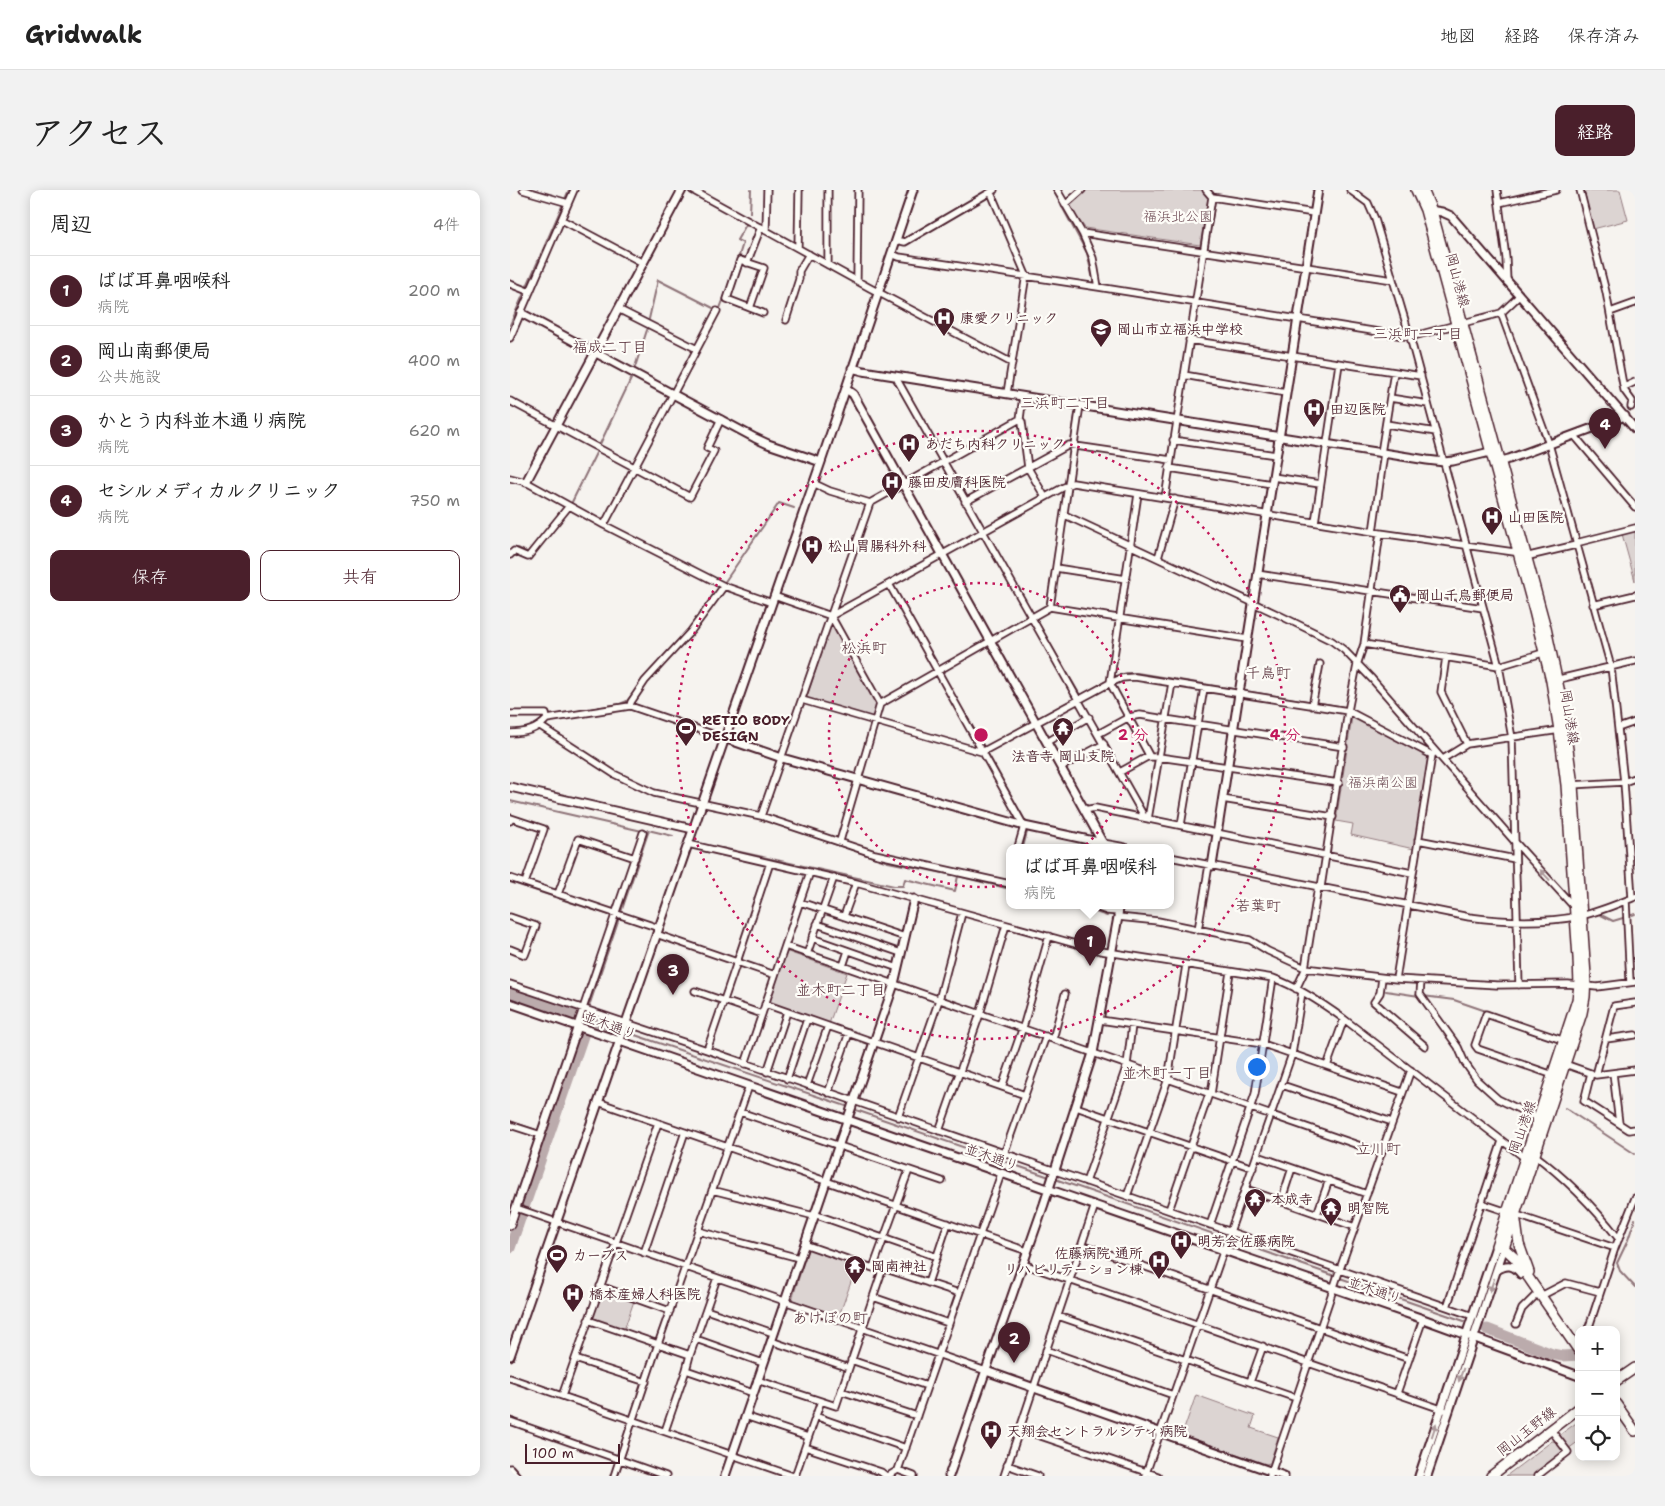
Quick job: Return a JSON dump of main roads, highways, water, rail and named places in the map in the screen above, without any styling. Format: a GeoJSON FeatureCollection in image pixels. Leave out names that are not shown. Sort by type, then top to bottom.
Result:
{"type":"FeatureCollection","features":[{"type":"Feature","properties":{"kind":"main road","name":"岡山港線"},"geometry":{"type":"LineString","coordinates":[[1416,190],[1428,210]]}},
{"type":"Feature","properties":{"kind":"main road","name":"岡山港線"},"geometry":{"type":"LineString","coordinates":[[1423,190],[1548,652],[1563,730],[1570,785],[1583,986],[1562,1063],[1500,1247],[1515,1258],[1537,1292]]}},
{"type":"Feature","properties":{"kind":"main road"},"geometry":{"type":"LineString","coordinates":[[1512,1213],[1520,1244],[1537,1292],[1575,1345]]}},
{"type":"Feature","properties":{"kind":"main road"},"geometry":{"type":"LineString","coordinates":[[1620,1378],[1635,1368]]}},
{"type":"Feature","properties":{"kind":"main road"},"geometry":{"type":"LineString","coordinates":[[1620,1410],[1635,1431]]}},
{"type":"Feature","properties":{"kind":"main road","name":"岡山玉野線"},"geometry":{"type":"LineString","coordinates":[[1493,1476],[1575,1411]]}},
{"type":"Feature","properties":{"kind":"waterway"},"geometry":{"type":"LineString","coordinates":[[565,199],[569,190]]}},
{"type":"Feature","properties":{"kind":"waterway"},"geometry":{"type":"LineString","coordinates":[[750,213],[751,190]]}},
{"type":"Feature","properties":{"kind":"waterway"},"geometry":{"type":"LineString","coordinates":[[1053,190],[1087,253],[1094,284],[1096,284]]}},
{"type":"Feature","properties":{"kind":"waterway"},"geometry":{"type":"LineString","coordinates":[[1210,190],[1215,195]]}},
{"type":"Feature","properties":{"kind":"waterway"},"geometry":{"type":"LineString","coordinates":[[1494,190],[1500,232]]}},
{"type":"Feature","properties":{"kind":"waterway"},"geometry":{"type":"LineString","coordinates":[[1207,250],[1215,200]]}},
{"type":"Feature","properties":{"kind":"waterway"},"geometry":{"type":"LineString","coordinates":[[510,325],[563,204]]}},
{"type":"Feature","properties":{"kind":"waterway"},"geometry":{"type":"LineString","coordinates":[[738,259],[743,243],[737,240],[747,223]]}},
{"type":"Feature","properties":{"kind":"waterway"},"geometry":{"type":"LineString","coordinates":[[1141,291],[1199,300],[1206,254]]}},
{"type":"Feature","properties":{"kind":"waterway"},"geometry":{"type":"LineString","coordinates":[[649,319],[658,280],[719,311],[730,282]]}},
{"type":"Feature","properties":{"kind":"waterway"},"geometry":{"type":"LineString","coordinates":[[635,367],[647,330]]}},
{"type":"Feature","properties":{"kind":"waterway"},"geometry":{"type":"LineString","coordinates":[[600,444],[631,379]]}},
{"type":"Feature","properties":{"kind":"waterway"},"geometry":{"type":"LineString","coordinates":[[1071,443],[1076,408]]}},
{"type":"Feature","properties":{"kind":"waterway"},"geometry":{"type":"LineString","coordinates":[[1066,483],[1070,448]]}},
{"type":"Feature","properties":{"kind":"waterway"},"geometry":{"type":"LineString","coordinates":[[572,502],[596,453]]}},
{"type":"Feature","properties":{"kind":"waterway"},"geometry":{"type":"LineString","coordinates":[[724,583],[779,503],[794,508]]}},
{"type":"Feature","properties":{"kind":"waterway"},"geometry":{"type":"LineString","coordinates":[[1044,608],[1047,604],[1057,542]]}},
{"type":"Feature","properties":{"kind":"waterway"},"geometry":{"type":"LineString","coordinates":[[516,549],[518,548],[529,553]]}},
{"type":"Feature","properties":{"kind":"waterway"},"geometry":{"type":"LineString","coordinates":[[1036,612],[1033,614],[1080,695]]}},
{"type":"Feature","properties":{"kind":"waterway"},"geometry":{"type":"LineString","coordinates":[[653,669],[681,637]]}},
{"type":"Feature","properties":{"kind":"waterway"},"geometry":{"type":"LineString","coordinates":[[1113,677],[1127,673],[1137,673],[1234,689]]}},
{"type":"Feature","properties":{"kind":"waterway"},"geometry":{"type":"LineString","coordinates":[[1081,695],[1106,681]]}},
{"type":"Feature","properties":{"kind":"waterway"},"geometry":{"type":"LineString","coordinates":[[547,716],[620,704],[627,701],[636,690]]}},
{"type":"Feature","properties":{"kind":"waterway"},"geometry":{"type":"LineString","coordinates":[[1245,691],[1345,707]]}},
{"type":"Feature","properties":{"kind":"waterway"},"geometry":{"type":"LineString","coordinates":[[1044,715],[1075,698]]}},
{"type":"Feature","properties":{"kind":"waterway"},"geometry":{"type":"LineString","coordinates":[[987,752],[1026,822]]}},
{"type":"Feature","properties":{"kind":"waterway"},"geometry":{"type":"LineString","coordinates":[[510,801],[642,831]]}},
{"type":"Feature","properties":{"kind":"waterway"},"geometry":{"type":"LineString","coordinates":[[648,832],[648,830],[673,836]]}},
{"type":"Feature","properties":{"kind":"waterway"},"geometry":{"type":"LineString","coordinates":[[1024,844],[1027,832]]}},
{"type":"Feature","properties":{"kind":"waterway"},"geometry":{"type":"LineString","coordinates":[[585,1018],[648,833]]}},
{"type":"Feature","properties":{"kind":"waterway"},"geometry":{"type":"LineString","coordinates":[[814,837],[888,862],[958,876]]}},
{"type":"Feature","properties":{"kind":"waterway"},"geometry":{"type":"LineString","coordinates":[[722,848],[894,886],[903,886],[905,879],[955,891],[958,876],[1006,888]]}},
{"type":"Feature","properties":{"kind":"waterway"},"geometry":{"type":"LineString","coordinates":[[510,882],[612,916]]}},
{"type":"Feature","properties":{"kind":"waterway"},"geometry":{"type":"LineString","coordinates":[[1087,909],[1107,916]]}},
{"type":"Feature","properties":{"kind":"waterway"},"geometry":{"type":"LineString","coordinates":[[1599,914],[1613,921],[1623,918]]}},
{"type":"Feature","properties":{"kind":"waterway"},"geometry":{"type":"LineString","coordinates":[[1386,991],[1419,996]]}},
{"type":"Feature","properties":{"kind":"waterway"},"geometry":{"type":"LineString","coordinates":[[510,993],[611,1028]]}},
{"type":"Feature","properties":{"kind":"waterway"},"geometry":{"type":"LineString","coordinates":[[1423,996],[1454,1000],[1489,1012]]}},
{"type":"Feature","properties":{"kind":"waterway"},"geometry":{"type":"LineString","coordinates":[[611,1028],[621,1031]]}},
{"type":"Feature","properties":{"kind":"waterway"},"geometry":{"type":"LineString","coordinates":[[626,1032],[849,1107]]}},
{"type":"Feature","properties":{"kind":"waterway"},"geometry":{"type":"LineString","coordinates":[[510,1248],[584,1033]]}},
{"type":"Feature","properties":{"kind":"waterway"},"geometry":{"type":"LineString","coordinates":[[1565,1108],[1635,1154]]}},
{"type":"Feature","properties":{"kind":"waterway"},"geometry":{"type":"LineString","coordinates":[[853,1109],[1335,1276]]}},
{"type":"Feature","properties":{"kind":"waterway"},"geometry":{"type":"LineString","coordinates":[[510,1121],[536,1130]]}},
{"type":"Feature","properties":{"kind":"waterway"},"geometry":{"type":"LineString","coordinates":[[1635,1219],[1617,1263],[1620,1271],[1635,1287]]}},
{"type":"Feature","properties":{"kind":"waterway"},"geometry":{"type":"LineString","coordinates":[[1340,1278],[1467,1322]]}},
{"type":"Feature","properties":{"kind":"waterway"},"geometry":{"type":"LineString","coordinates":[[1472,1324],[1487,1329]]}},
{"type":"Feature","properties":{"kind":"waterway"},"geometry":{"type":"LineString","coordinates":[[1487,1329],[1552,1354],[1575,1355]]}},
{"type":"Feature","properties":{"kind":"place","name":"康愛クリニック"},"geometry":{"type":"Point","coordinates":[944,337]}},
{"type":"Feature","properties":{"kind":"place","name":"岡山市立福浜中学校"},"geometry":{"type":"Point","coordinates":[1101,348]}},
{"type":"Feature","properties":{"kind":"place","name":"田辺医院"},"geometry":{"type":"Point","coordinates":[1314,428]}},
{"type":"Feature","properties":{"kind":"place","name":"セシルメディカルクリニック"},"geometry":{"type":"Point","coordinates":[1605,449]}},
{"type":"Feature","properties":{"kind":"place","name":"あだち内科クリニック"},"geometry":{"type":"Point","coordinates":[909,463]}},
{"type":"Feature","properties":{"kind":"place","name":"藤田皮膚科医院"},"geometry":{"type":"Point","coordinates":[892,501]}},
{"type":"Feature","properties":{"kind":"place","name":"山田医院"},"geometry":{"type":"Point","coordinates":[1492,536]}},
{"type":"Feature","properties":{"kind":"place","name":"松山胃腸科外科"},"geometry":{"type":"Point","coordinates":[812,565]}},
{"type":"Feature","properties":{"kind":"place","name":"岡山千鳥郵便局"},"geometry":{"type":"Point","coordinates":[1400,614]}},
{"type":"Feature","properties":{"kind":"place","name":"RETIO BODY DESIGN"},"geometry":{"type":"Point","coordinates":[686,747]}},
{"type":"Feature","properties":{"kind":"place","name":"法音寺 岡山支院"},"geometry":{"type":"Point","coordinates":[1063,747]}},
{"type":"Feature","properties":{"kind":"place","name":"ばば耳鼻咽喉科"},"geometry":{"type":"Point","coordinates":[1090,966]}},
{"type":"Feature","properties":{"kind":"place","name":"かとう内科並木通り病院"},"geometry":{"type":"Point","coordinates":[673,995]}},
{"type":"Feature","properties":{"kind":"place","name":"本成寺"},"geometry":{"type":"Point","coordinates":[1255,1218]}},
{"type":"Feature","properties":{"kind":"place","name":"明智院"},"geometry":{"type":"Point","coordinates":[1331,1227]}},
{"type":"Feature","properties":{"kind":"place","name":"明芳会佐藤病院"},"geometry":{"type":"Point","coordinates":[1181,1260]}},
{"type":"Feature","properties":{"kind":"place","name":"カーブス"},"geometry":{"type":"Point","coordinates":[557,1274]}},
{"type":"Feature","properties":{"kind":"place","name":"佐藤病院 通所 リハビリテーション棟"},"geometry":{"type":"Point","coordinates":[1159,1280]}},
{"type":"Feature","properties":{"kind":"place","name":"岡南神社"},"geometry":{"type":"Point","coordinates":[855,1285]}},
{"type":"Feature","properties":{"kind":"place","name":"橋本産婦人科医院"},"geometry":{"type":"Point","coordinates":[573,1313]}},
{"type":"Feature","properties":{"kind":"place","name":"岡山南郵便局"},"geometry":{"type":"Point","coordinates":[1014,1363]}},
{"type":"Feature","properties":{"kind":"place","name":"天翔会セントラルシティ病院"},"geometry":{"type":"Point","coordinates":[991,1450]}},
{"type":"Feature","properties":{"kind":"district","name":"三浜町一丁目"},"geometry":{"type":"Point","coordinates":[1418,334]}},
{"type":"Feature","properties":{"kind":"district","name":"福成二丁目"},"geometry":{"type":"Point","coordinates":[610,347]}},
{"type":"Feature","properties":{"kind":"district","name":"三浜町二丁目"},"geometry":{"type":"Point","coordinates":[1065,403]}},
{"type":"Feature","properties":{"kind":"district","name":"松浜町"},"geometry":{"type":"Point","coordinates":[864,648]}},
{"type":"Feature","properties":{"kind":"district","name":"千鳥町"},"geometry":{"type":"Point","coordinates":[1268,673]}},
{"type":"Feature","properties":{"kind":"district","name":"若葉町"},"geometry":{"type":"Point","coordinates":[1258,906]}},
{"type":"Feature","properties":{"kind":"district","name":"並木町二丁目"},"geometry":{"type":"Point","coordinates":[841,990]}},
{"type":"Feature","properties":{"kind":"district","name":"並木町一丁目"},"geometry":{"type":"Point","coordinates":[1167,1073]}},
{"type":"Feature","properties":{"kind":"district","name":"立川町"},"geometry":{"type":"Point","coordinates":[1378,1149]}},
{"type":"Feature","properties":{"kind":"district","name":"あけぼの町"},"geometry":{"type":"Point","coordinates":[830,1318]}},
{"type":"Feature","properties":{"kind":"park label","name":"福浜北公園"},"geometry":{"type":"Point","coordinates":[1178,216]}},
{"type":"Feature","properties":{"kind":"park label","name":"福浜南公園"},"geometry":{"type":"Point","coordinates":[1383,782]}}]}
